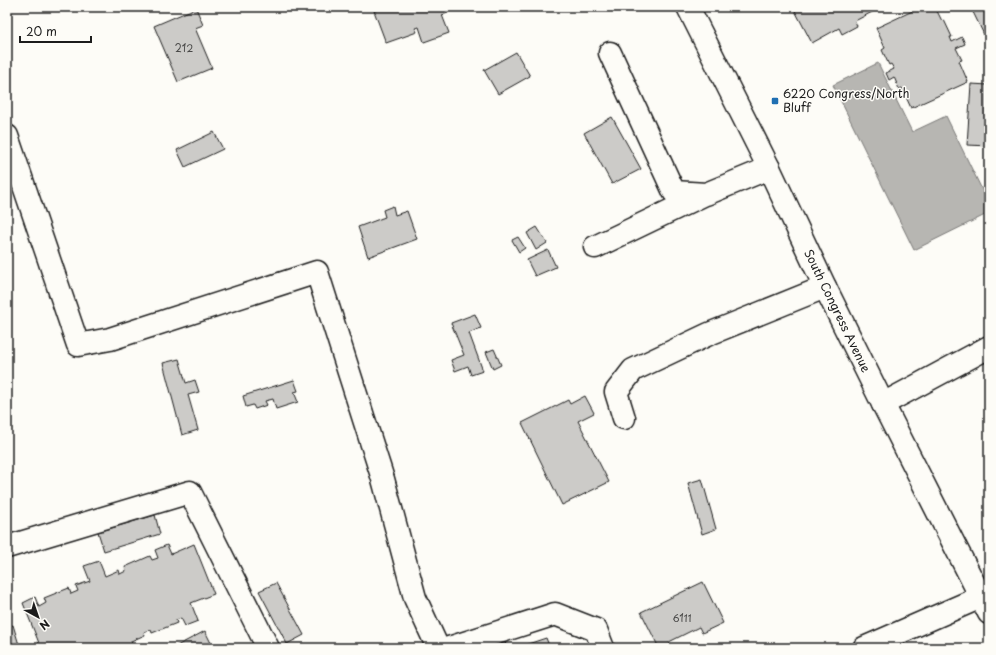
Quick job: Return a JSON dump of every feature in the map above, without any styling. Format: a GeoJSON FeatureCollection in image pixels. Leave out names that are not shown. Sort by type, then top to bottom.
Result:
{"type":"FeatureCollection","features":[{"type":"Feature","properties":{"kind":"main road","name":"South Congress Avenue"},"geometry":{"type":"LineString","coordinates":[[688,7],[769,168],[883,404],[985,605]]}},
{"type":"Feature","properties":{"kind":"main road"},"geometry":{"type":"LineString","coordinates":[[610,53],[674,192],[706,194]]}},
{"type":"Feature","properties":{"kind":"main road"},"geometry":{"type":"LineString","coordinates":[[7,136],[78,346],[110,339],[317,272],[383,479],[415,598],[438,648]]}},
{"type":"Feature","properties":{"kind":"main road"},"geometry":{"type":"LineString","coordinates":[[595,247],[706,194],[769,168]]}},
{"type":"Feature","properties":{"kind":"main road"},"geometry":{"type":"LineString","coordinates":[[624,418],[616,392],[633,370],[709,334],[826,287]]}},
{"type":"Feature","properties":{"kind":"main road"},"geometry":{"type":"LineString","coordinates":[[883,404],[989,347]]}},
{"type":"Feature","properties":{"kind":"main road"},"geometry":{"type":"LineString","coordinates":[[7,547],[190,492],[268,648]]}},
{"type":"Feature","properties":{"kind":"main road"},"geometry":{"type":"LineString","coordinates":[[864,648],[985,605]]}},
{"type":"Feature","properties":{"kind":"main road"},"geometry":{"type":"LineString","coordinates":[[449,648],[555,614],[596,630],[603,648]]}},
{"type":"Feature","properties":{"kind":"shaded area"},"geometry":{"type":"Polygon","coordinates":[[[878,63],[912,132],[946,116],[989,204],[989,213],[914,250],[833,85],[878,63]]]}},
{"type":"Feature","properties":{"kind":"building"},"geometry":{"type":"Polygon","coordinates":[[[386,7],[446,7],[448,13],[442,15],[449,33],[424,42],[419,27],[415,28],[417,32],[386,43],[374,11],[386,7]]]}},
{"type":"Feature","properties":{"kind":"building"},"geometry":{"type":"Polygon","coordinates":[[[793,7],[873,7],[874,11],[855,21],[857,26],[842,34],[839,28],[812,43],[793,7]]]}},
{"type":"Feature","properties":{"kind":"building"},"geometry":{"type":"Polygon","coordinates":[[[921,7],[935,7],[942,21],[944,20],[952,37],[950,37],[952,42],[962,37],[965,44],[956,48],[962,60],[959,61],[968,82],[911,108],[902,88],[899,89],[894,77],[889,80],[886,73],[894,69],[891,64],[889,65],[882,50],[885,48],[876,28],[921,7]]]}},
{"type":"Feature","properties":{"kind":"building"},"geometry":{"type":"Polygon","coordinates":[[[984,7],[989,7],[989,45],[973,12],[984,7]]]}},
{"type":"Feature","properties":{"kind":"building"},"geometry":{"type":"Polygon","coordinates":[[[196,8],[203,25],[195,28],[212,68],[178,82],[154,26],[196,8]]]}},
{"type":"Feature","properties":{"kind":"building"},"geometry":{"type":"Polygon","coordinates":[[[516,52],[530,76],[498,94],[484,70],[516,52]]]}},
{"type":"Feature","properties":{"kind":"building"},"geometry":{"type":"Polygon","coordinates":[[[971,84],[989,85],[989,146],[967,145],[971,84]]]}},
{"type":"Feature","properties":{"kind":"building"},"geometry":{"type":"Polygon","coordinates":[[[612,117],[641,169],[612,184],[584,133],[612,117]]]}},
{"type":"Feature","properties":{"kind":"building"},"geometry":{"type":"Polygon","coordinates":[[[214,132],[223,149],[185,167],[177,150],[214,132]]]}},
{"type":"Feature","properties":{"kind":"building"},"geometry":{"type":"Polygon","coordinates":[[[393,206],[395,215],[407,211],[417,239],[368,257],[358,227],[385,217],[383,210],[393,206]]]}},
{"type":"Feature","properties":{"kind":"building"},"geometry":{"type":"Polygon","coordinates":[[[537,227],[547,243],[536,250],[527,233],[537,227]]]}},
{"type":"Feature","properties":{"kind":"building"},"geometry":{"type":"Polygon","coordinates":[[[518,237],[525,248],[519,252],[512,240],[518,237]]]}},
{"type":"Feature","properties":{"kind":"building"},"geometry":{"type":"Polygon","coordinates":[[[548,250],[556,267],[535,276],[527,260],[548,250]]]}},
{"type":"Feature","properties":{"kind":"building"},"geometry":{"type":"Polygon","coordinates":[[[475,314],[481,328],[469,333],[483,371],[471,375],[468,366],[455,371],[451,360],[464,355],[451,323],[475,314]]]}},
{"type":"Feature","properties":{"kind":"building"},"geometry":{"type":"Polygon","coordinates":[[[494,349],[501,365],[493,369],[486,352],[494,349]]]}},
{"type":"Feature","properties":{"kind":"building"},"geometry":{"type":"Polygon","coordinates":[[[179,359],[186,383],[195,380],[199,392],[188,395],[198,430],[182,435],[163,363],[179,359]]]}},
{"type":"Feature","properties":{"kind":"building"},"geometry":{"type":"Polygon","coordinates":[[[294,380],[298,391],[294,392],[298,402],[276,409],[273,399],[265,401],[267,405],[255,409],[253,405],[246,407],[243,396],[294,380]]]}},
{"type":"Feature","properties":{"kind":"building"},"geometry":{"type":"Polygon","coordinates":[[[585,396],[594,413],[578,421],[609,482],[562,505],[522,423],[568,400],[570,404],[585,396]]]}},
{"type":"Feature","properties":{"kind":"building"},"geometry":{"type":"Polygon","coordinates":[[[702,479],[716,529],[702,534],[688,483],[702,479]]]}},
{"type":"Feature","properties":{"kind":"building"},"geometry":{"type":"Polygon","coordinates":[[[155,515],[160,534],[104,551],[98,532],[155,515]]]}},
{"type":"Feature","properties":{"kind":"building"},"geometry":{"type":"Polygon","coordinates":[[[194,544],[214,594],[191,603],[198,621],[185,626],[181,618],[176,620],[177,623],[152,633],[151,629],[144,632],[145,635],[131,641],[133,646],[128,648],[117,648],[116,646],[112,648],[41,648],[23,603],[35,597],[39,607],[46,603],[44,598],[69,588],[71,594],[78,591],[76,586],[90,581],[84,566],[99,561],[105,576],[119,570],[120,574],[126,571],[125,567],[150,556],[152,560],[158,558],[155,550],[167,545],[171,554],[194,544]]]}},
{"type":"Feature","properties":{"kind":"building"},"geometry":{"type":"Polygon","coordinates":[[[703,582],[723,623],[702,633],[699,627],[669,642],[672,648],[659,648],[641,612],[703,582]]]}},
{"type":"Feature","properties":{"kind":"building"},"geometry":{"type":"Polygon","coordinates":[[[276,583],[304,635],[287,644],[259,591],[276,583]]]}},
{"type":"Feature","properties":{"kind":"building"},"geometry":{"type":"Polygon","coordinates":[[[13,625],[20,648],[7,648],[7,627],[13,625]]]}},
{"type":"Feature","properties":{"kind":"building"},"geometry":{"type":"Polygon","coordinates":[[[205,631],[212,645],[206,648],[173,648],[205,631]]]}},
{"type":"Feature","properties":{"kind":"building"},"geometry":{"type":"Polygon","coordinates":[[[546,638],[550,648],[516,648],[546,638]]]}},
{"type":"Feature","properties":{"kind":"building"},"geometry":{"type":"Polygon","coordinates":[[[505,642],[507,648],[487,648],[505,642]]]}},
{"type":"Feature","properties":{"kind":"place","name":"6220 Congress/North Bluff"},"geometry":{"type":"Point","coordinates":[775,101]}}]}
